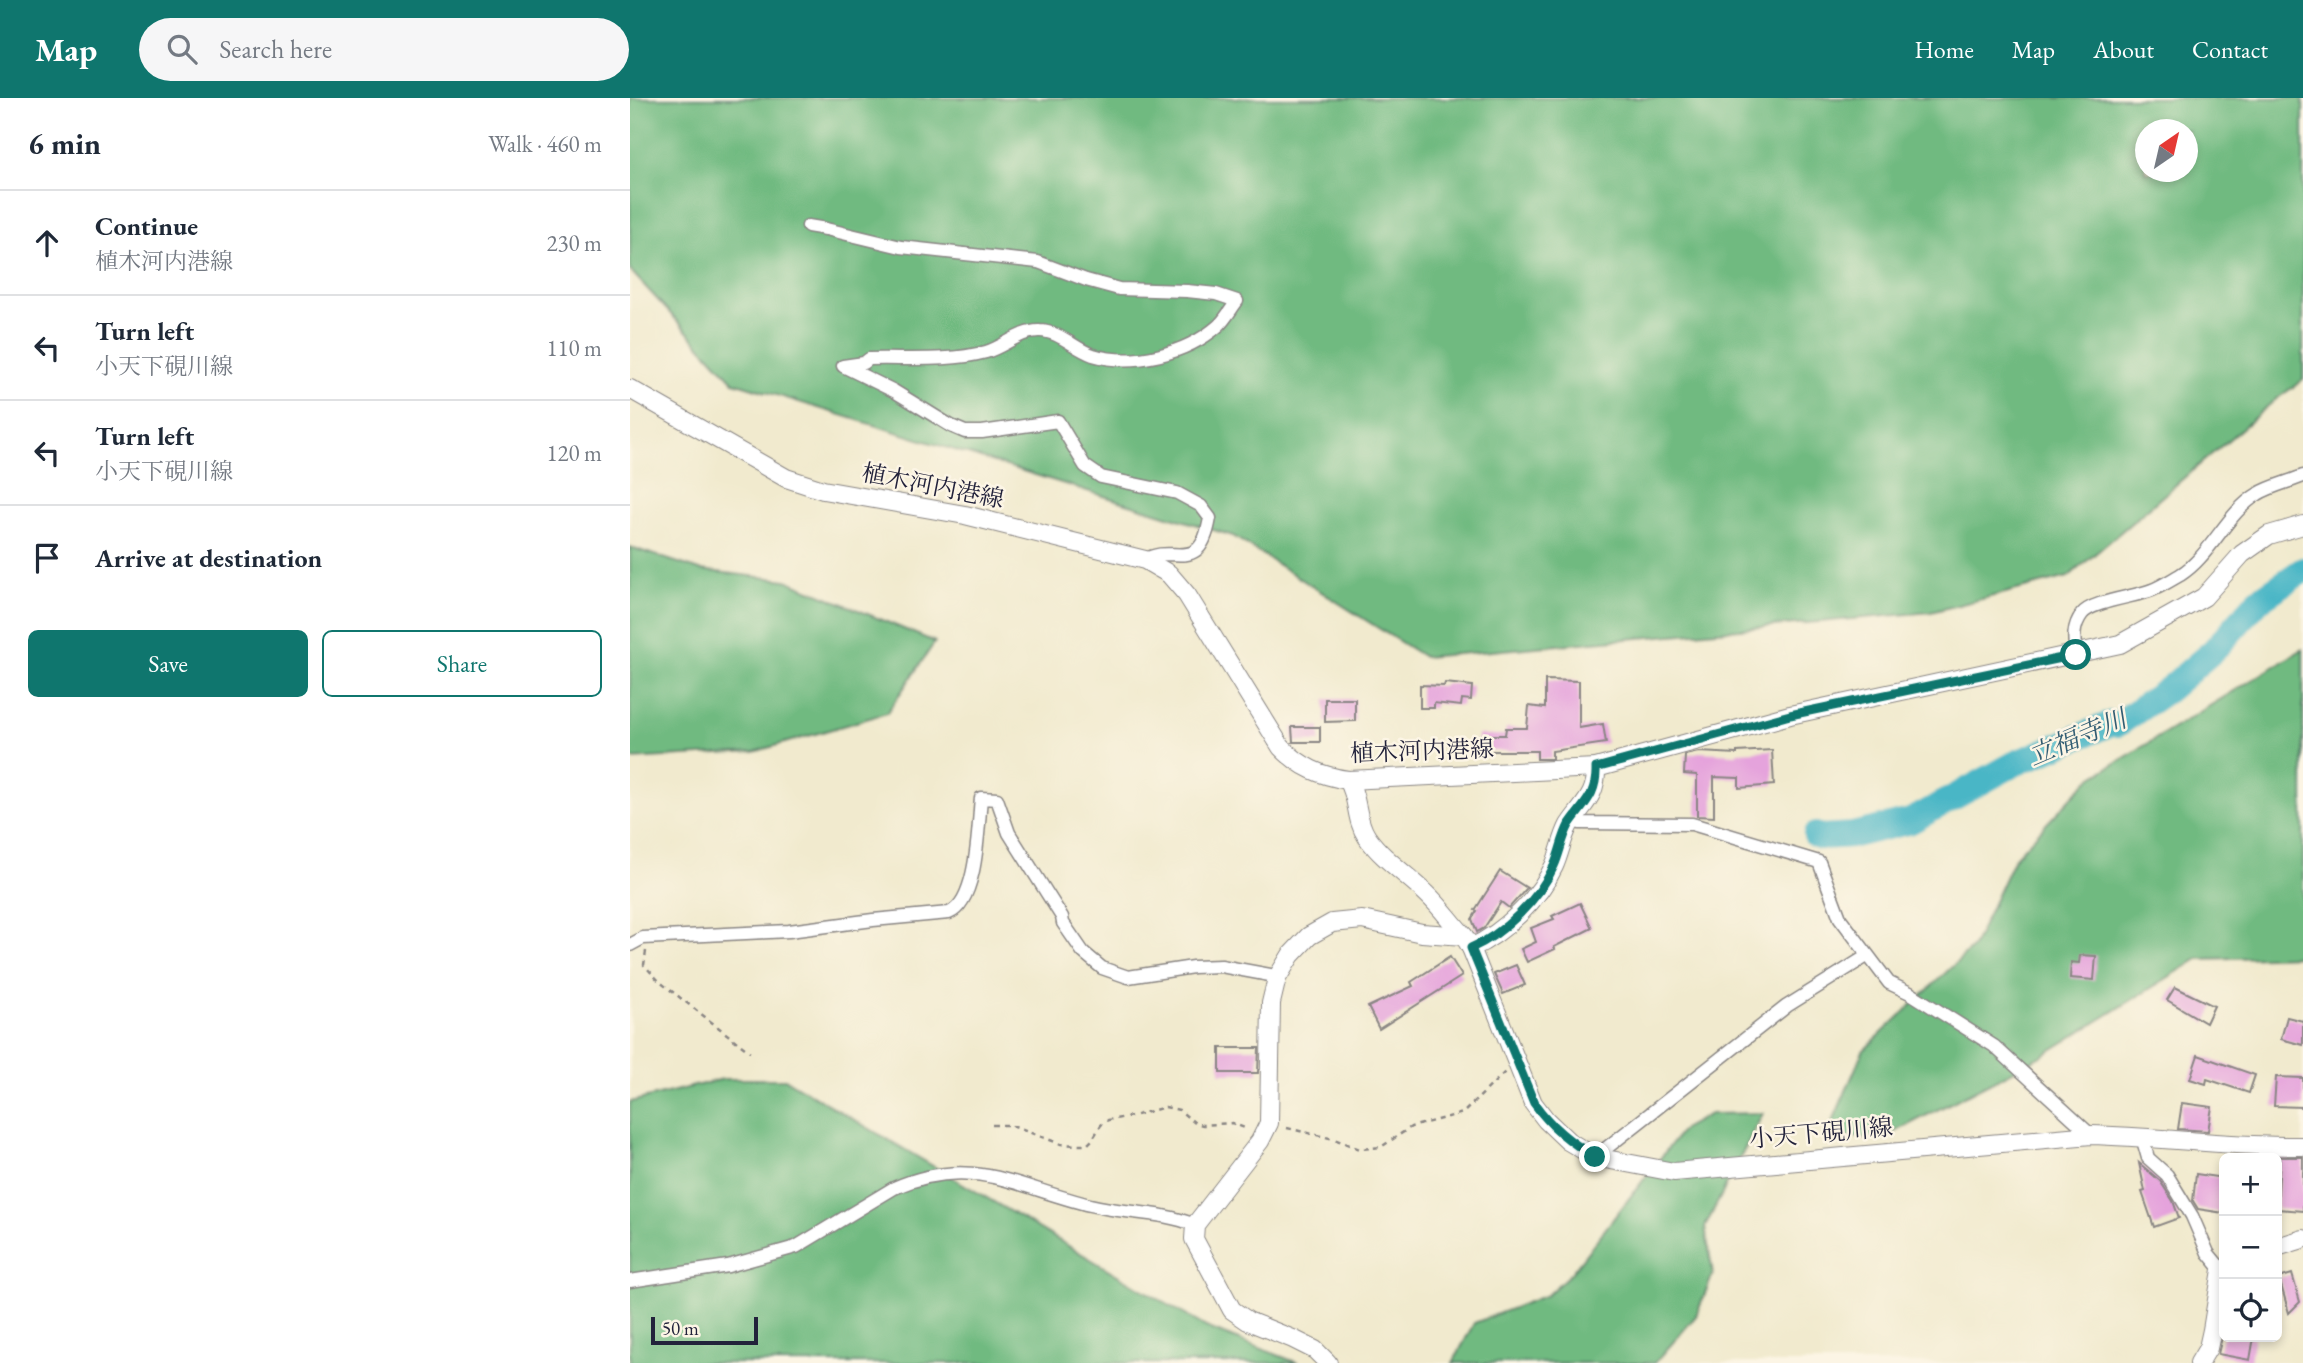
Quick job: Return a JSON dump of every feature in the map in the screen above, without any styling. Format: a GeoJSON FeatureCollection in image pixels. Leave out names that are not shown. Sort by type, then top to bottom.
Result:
{"type":"FeatureCollection","features":[{"type":"Feature","properties":{"kind":"main road","name":"植木河内港線"},"geometry":{"type":"LineString","coordinates":[[630,389],[786,478],[823,490],[965,515],[1145,560],[1169,574],[1187,595],[1281,747],[1292,759],[1316,773],[1348,780],[1596,768],[1790,715],[2120,644],[2204,597],[2242,554],[2269,535],[2303,525]]}},
{"type":"Feature","properties":{"kind":"main road"},"geometry":{"type":"LineString","coordinates":[[1328,1363],[1315,1350],[1248,1321],[1233,1310],[1194,1239],[1195,1225],[1261,1139],[1269,1123],[1271,1003],[1277,978],[1291,955],[1309,936],[1332,923],[1362,920],[1482,943],[1512,921],[1538,895],[1553,867],[1568,828],[1591,797],[1596,781],[1596,768]]}},
{"type":"Feature","properties":{"kind":"main road","name":"小天下硯川線"},"geometry":{"type":"LineString","coordinates":[[1348,780],[1354,791],[1360,824],[1367,837],[1382,854],[1429,895],[1467,942],[1534,1103],[1546,1120],[1568,1141],[1595,1157],[1674,1172],[2091,1135],[2303,1146]]}},
{"type":"Feature","properties":{"kind":"main road"},"geometry":{"type":"LineString","coordinates":[[2282,1245],[2303,1239]]}},
{"type":"Feature","properties":{"kind":"main road"},"geometry":{"type":"LineString","coordinates":[[2199,1363],[2208,1348],[2221,1279]]}},
{"type":"Feature","properties":{"kind":"street"},"geometry":{"type":"LineString","coordinates":[[808,226],[901,247],[1038,262],[1119,289],[1187,291],[1216,294],[1237,301],[1219,326],[1192,343],[1152,358],[1114,359],[1091,354],[1041,330],[1027,332],[985,352],[949,357],[869,359],[864,363],[843,366],[894,391],[965,432],[1058,421],[1085,466],[1101,477],[1177,493],[1201,506],[1210,518],[1207,534],[1196,551],[1186,555],[1151,556],[1145,560]]}},
{"type":"Feature","properties":{"kind":"street"},"geometry":{"type":"LineString","coordinates":[[2076,655],[2074,630],[2083,612],[2103,602],[2154,590],[2185,572],[2233,516],[2258,494],[2303,476]]}},
{"type":"Feature","properties":{"kind":"street"},"geometry":{"type":"LineString","coordinates":[[630,944],[643,937],[789,931],[948,913],[957,909],[968,892],[981,798],[989,798],[997,799],[1009,833],[1063,922],[1083,952],[1102,968],[1128,977],[1193,967],[1221,966],[1277,978]]}},
{"type":"Feature","properties":{"kind":"street"},"geometry":{"type":"LineString","coordinates":[[1573,821],[1692,824],[1819,862],[1835,909],[1889,983],[1910,993],[1994,1046],[2091,1135]]}},
{"type":"Feature","properties":{"kind":"street"},"geometry":{"type":"LineString","coordinates":[[1595,1157],[1787,1006],[1867,956]]}},
{"type":"Feature","properties":{"kind":"street"},"geometry":{"type":"LineString","coordinates":[[2143,1137],[2148,1158],[2167,1175],[2192,1216],[2208,1253],[2219,1265]]}},
{"type":"Feature","properties":{"kind":"street"},"geometry":{"type":"LineString","coordinates":[[630,1281],[728,1266],[796,1247],[894,1188],[941,1173],[966,1172],[1014,1182],[1090,1205],[1173,1216],[1195,1225]]}},
{"type":"Feature","properties":{"kind":"path"},"geometry":{"type":"LineString","coordinates":[[656,937],[646,951],[644,965],[660,982],[750,1052]]}},
{"type":"Feature","properties":{"kind":"path"},"geometry":{"type":"LineString","coordinates":[[1287,1128],[1334,1139],[1360,1149],[1381,1147],[1411,1127],[1463,1113],[1516,1063]]}},
{"type":"Feature","properties":{"kind":"path"},"geometry":{"type":"LineString","coordinates":[[992,1125],[1009,1125],[1061,1144],[1080,1146],[1092,1140],[1101,1125],[1108,1120],[1165,1107],[1179,1110],[1195,1123],[1231,1124],[1249,1130],[1261,1139]]}},
{"type":"Feature","properties":{"kind":"green space"},"geometry":{"type":"Polygon","coordinates":[[[630,98],[2303,98],[2303,380],[2275,400],[2068,577],[1931,612],[1424,657],[1233,536],[734,382],[630,270],[630,98]]]}},
{"type":"Feature","properties":{"kind":"green space"},"geometry":{"type":"Polygon","coordinates":[[[630,547],[700,570],[786,580],[935,642],[887,713],[754,752],[630,759],[630,547]]]}},
{"type":"Feature","properties":{"kind":"green space"},"geometry":{"type":"Polygon","coordinates":[[[2303,649],[2303,956],[2198,959],[2040,1057],[1881,1139],[1827,1135],[1863,1051],[1973,947],[2014,858],[2088,780],[2303,649]]]}},
{"type":"Feature","properties":{"kind":"green space"},"geometry":{"type":"Polygon","coordinates":[[[723,1079],[785,1079],[1206,1327],[1298,1363],[630,1363],[630,1102],[723,1079]]]}},
{"type":"Feature","properties":{"kind":"green space"},"geometry":{"type":"Polygon","coordinates":[[[1763,1113],[1705,1227],[1713,1274],[1696,1316],[1655,1363],[1453,1363],[1474,1323],[1547,1295],[1571,1273],[1683,1129],[1710,1114],[1763,1113]]]}},
{"type":"Feature","properties":{"kind":"building"},"geometry":{"type":"Polygon","coordinates":[[[1545,680],[1579,681],[1579,728],[1603,724],[1606,743],[1552,751],[1552,759],[1537,759],[1537,751],[1478,751],[1478,735],[1505,735],[1506,728],[1527,728],[1529,706],[1545,708],[1545,680]]]}},
{"type":"Feature","properties":{"kind":"building"},"geometry":{"type":"Polygon","coordinates":[[[1445,683],[1472,686],[1471,700],[1462,699],[1461,706],[1434,703],[1434,708],[1420,708],[1420,685],[1444,686],[1445,683]]]}},
{"type":"Feature","properties":{"kind":"building"},"geometry":{"type":"Polygon","coordinates":[[[1325,699],[1355,699],[1355,721],[1325,722],[1325,699]]]}},
{"type":"Feature","properties":{"kind":"building"},"geometry":{"type":"Polygon","coordinates":[[[1292,727],[1320,727],[1320,742],[1293,742],[1292,727]]]}},
{"type":"Feature","properties":{"kind":"building"},"geometry":{"type":"Polygon","coordinates":[[[1772,750],[1774,785],[1739,788],[1739,778],[1714,777],[1714,817],[1697,816],[1697,775],[1684,774],[1685,755],[1699,752],[1737,754],[1772,750]]]}},
{"type":"Feature","properties":{"kind":"building"},"geometry":{"type":"Polygon","coordinates":[[[1500,871],[1527,888],[1509,908],[1501,902],[1484,928],[1477,932],[1472,919],[1477,911],[1475,910],[1500,871]]]}},
{"type":"Feature","properties":{"kind":"building"},"geometry":{"type":"Polygon","coordinates":[[[1580,903],[1592,928],[1527,962],[1521,949],[1536,942],[1531,928],[1554,919],[1552,916],[1580,903]]]}},
{"type":"Feature","properties":{"kind":"building"},"geometry":{"type":"Polygon","coordinates":[[[2080,955],[2096,956],[2094,980],[2070,978],[2071,962],[2079,963],[2080,955]]]}},
{"type":"Feature","properties":{"kind":"building"},"geometry":{"type":"Polygon","coordinates":[[[1450,957],[1462,976],[1379,1029],[1368,1007],[1413,986],[1411,982],[1450,957]]]}},
{"type":"Feature","properties":{"kind":"building"},"geometry":{"type":"Polygon","coordinates":[[[1516,965],[1525,985],[1503,994],[1494,974],[1516,965]]]}},
{"type":"Feature","properties":{"kind":"building"},"geometry":{"type":"Polygon","coordinates":[[[2175,987],[2214,1006],[2206,1023],[2167,1000],[2175,987]]]}},
{"type":"Feature","properties":{"kind":"building"},"geometry":{"type":"Polygon","coordinates":[[[2287,1017],[2303,1021],[2303,1045],[2281,1039],[2287,1017]]]}},
{"type":"Feature","properties":{"kind":"building"},"geometry":{"type":"Polygon","coordinates":[[[1220,1048],[1259,1048],[1258,1073],[1220,1073],[1220,1048]]]}},
{"type":"Feature","properties":{"kind":"building"},"geometry":{"type":"Polygon","coordinates":[[[2198,1055],[2255,1075],[2249,1093],[2207,1079],[2206,1084],[2190,1079],[2198,1055]]]}},
{"type":"Feature","properties":{"kind":"building"},"geometry":{"type":"Polygon","coordinates":[[[2276,1077],[2303,1078],[2303,1107],[2274,1106],[2276,1077]]]}},
{"type":"Feature","properties":{"kind":"building"},"geometry":{"type":"Polygon","coordinates":[[[2182,1103],[2212,1107],[2208,1131],[2178,1129],[2182,1103]]]}},
{"type":"Feature","properties":{"kind":"building"},"geometry":{"type":"Polygon","coordinates":[[[2282,1157],[2303,1157],[2303,1211],[2282,1209],[2282,1157]]]}},
{"type":"Feature","properties":{"kind":"building"},"geometry":{"type":"Polygon","coordinates":[[[2139,1163],[2160,1181],[2173,1201],[2179,1218],[2154,1227],[2142,1192],[2145,1191],[2139,1163]]]}},
{"type":"Feature","properties":{"kind":"building"},"geometry":{"type":"Polygon","coordinates":[[[2196,1174],[2219,1177],[2219,1212],[2198,1209],[2193,1201],[2196,1174]]]}},
{"type":"Feature","properties":{"kind":"building"},"geometry":{"type":"Polygon","coordinates":[[[2292,1274],[2300,1302],[2289,1313],[2282,1288],[2282,1277],[2292,1274]]]}},
{"type":"Feature","properties":{"kind":"building"},"geometry":{"type":"Polygon","coordinates":[[[2221,1342],[2253,1342],[2250,1360],[2218,1354],[2221,1342]]]}},
{"type":"Feature","properties":{"kind":"waterway","name":"立福寺川"},"geometry":{"type":"LineString","coordinates":[[1816,835],[1853,835],[1911,821],[2014,764],[2112,723],[2118,724],[2170,688],[2214,650],[2259,600],[2303,570]]}},
{"type":"Feature","properties":{"kind":"route"},"geometry":{"type":"LineString","coordinates":[[1595,1157],[1568,1141],[1546,1120],[1534,1103],[1471,948],[1512,921],[1538,895],[1553,867],[1568,828],[1591,797],[1596,781],[1596,768],[1790,715],[2076,655]]}}]}
